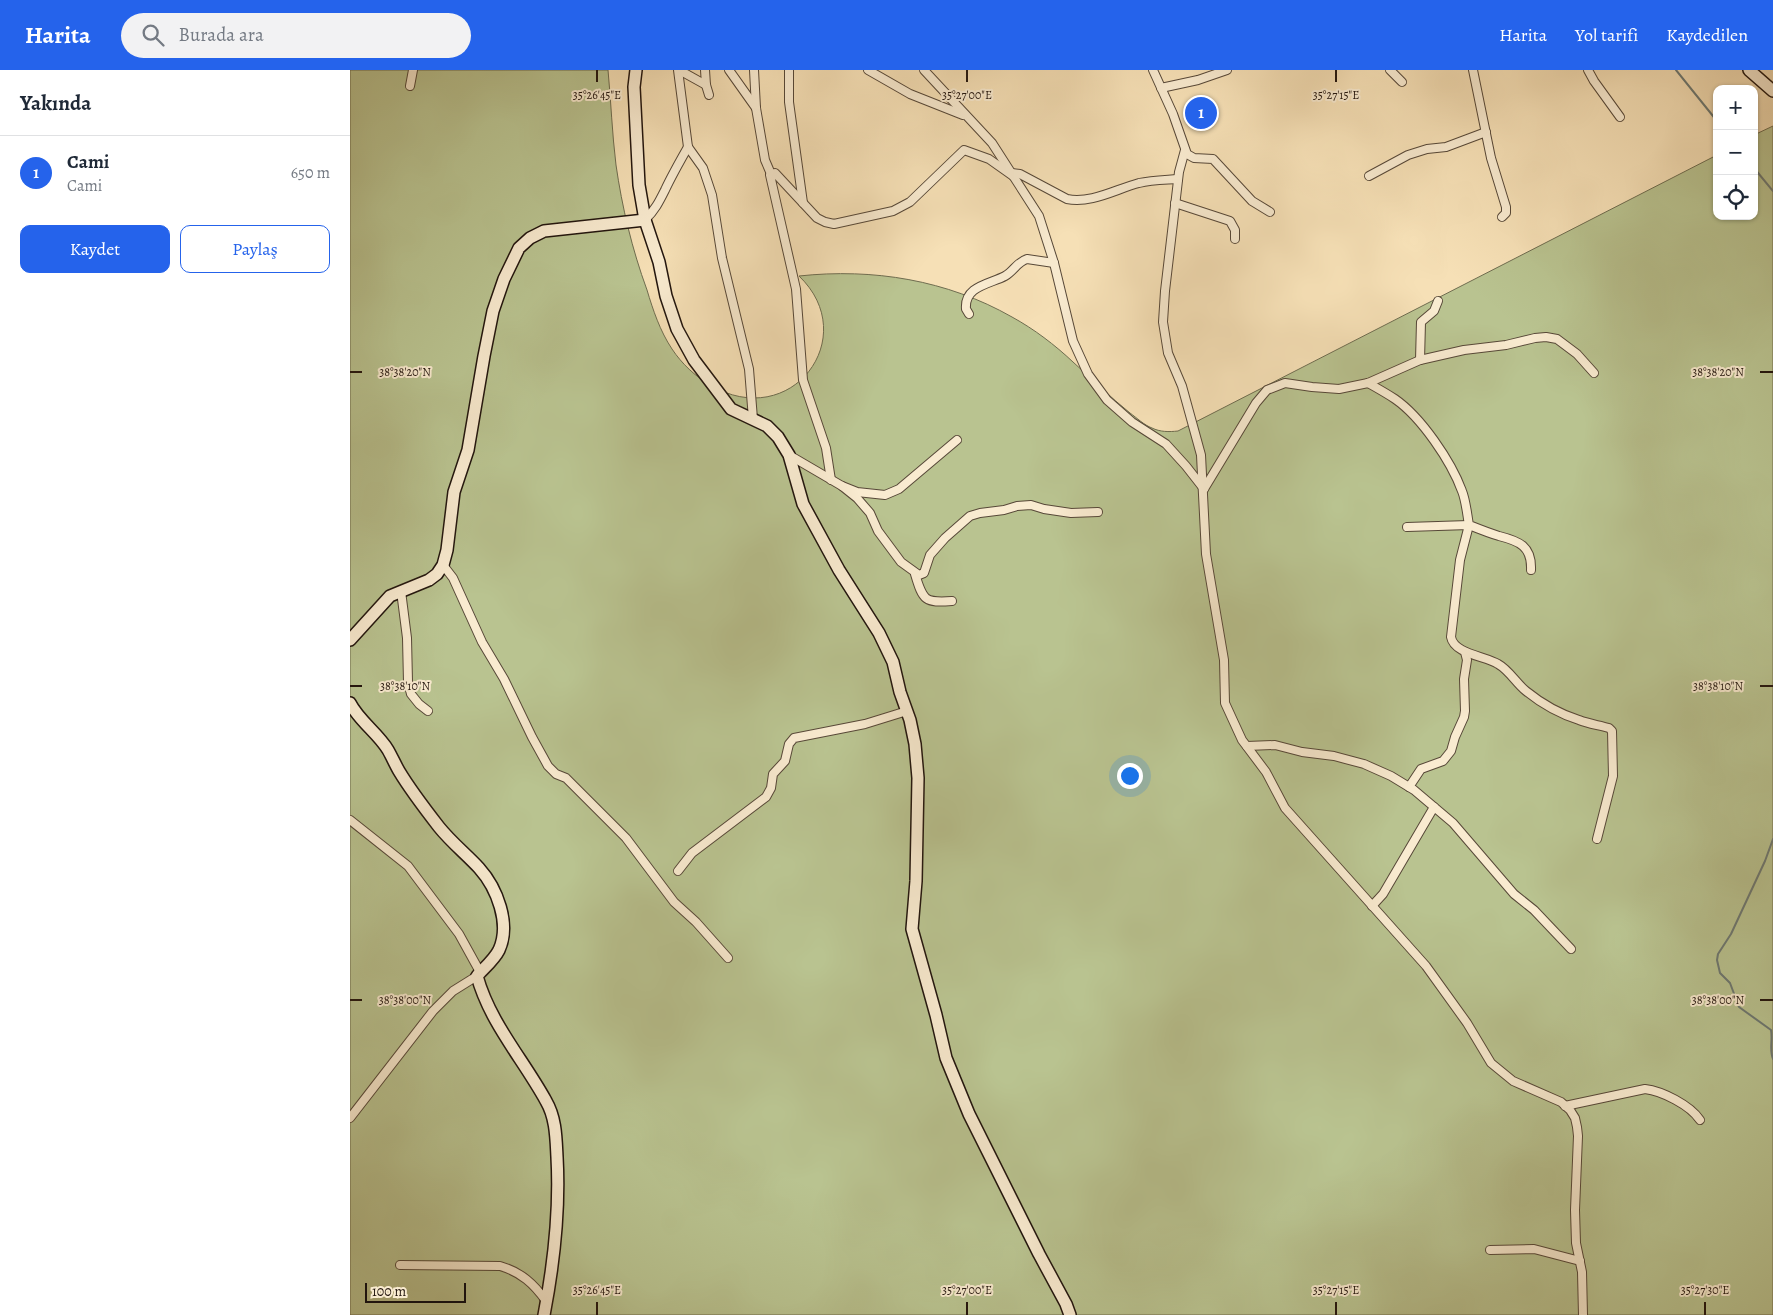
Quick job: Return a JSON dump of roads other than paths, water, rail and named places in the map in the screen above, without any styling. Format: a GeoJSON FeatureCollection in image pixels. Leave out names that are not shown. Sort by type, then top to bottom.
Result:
{"type":"FeatureCollection","features":[{"type":"Feature","properties":{"kind":"street"},"geometry":{"type":"LineString","coordinates":[[410,86],[413,70]]}},
{"type":"Feature","properties":{"kind":"street"},"geometry":{"type":"LineString","coordinates":[[636,70],[634,88],[639,185],[645,220],[677,329],[694,360],[731,409],[767,426],[778,437],[788,455],[803,504],[839,570],[879,633],[893,662],[915,744],[918,778],[916,881],[912,929],[946,1058],[969,1114],[1070,1315]]}},
{"type":"Feature","properties":{"kind":"street"},"geometry":{"type":"LineString","coordinates":[[679,70],[688,147],[703,168],[712,195],[722,258],[749,369],[753,418]]}},
{"type":"Feature","properties":{"kind":"street"},"geometry":{"type":"LineString","coordinates":[[679,70],[706,85]]}},
{"type":"Feature","properties":{"kind":"street"},"geometry":{"type":"LineString","coordinates":[[705,70],[709,95]]}},
{"type":"Feature","properties":{"kind":"street"},"geometry":{"type":"LineString","coordinates":[[729,70],[756,108]]}},
{"type":"Feature","properties":{"kind":"street"},"geometry":{"type":"LineString","coordinates":[[754,70],[756,108],[765,160],[771,174],[770,177],[796,289],[803,380],[826,448],[830,480]]}},
{"type":"Feature","properties":{"kind":"street"},"geometry":{"type":"LineString","coordinates":[[789,70],[790,102],[802,203]]}},
{"type":"Feature","properties":{"kind":"street"},"geometry":{"type":"LineString","coordinates":[[868,70],[910,94],[967,117]]}},
{"type":"Feature","properties":{"kind":"street"},"geometry":{"type":"LineString","coordinates":[[924,70],[992,143],[1039,216],[1054,263],[1073,341],[1088,374],[1107,400],[1132,422],[1166,444],[1204,490]]}},
{"type":"Feature","properties":{"kind":"street"},"geometry":{"type":"LineString","coordinates":[[1152,70],[1173,114],[1185,150],[1194,158],[1213,159],[1252,201],[1270,212]]}},
{"type":"Feature","properties":{"kind":"street"},"geometry":{"type":"LineString","coordinates":[[1161,88],[1198,80],[1228,70]]}},
{"type":"Feature","properties":{"kind":"street"},"geometry":{"type":"LineString","coordinates":[[1390,70],[1402,82]]}},
{"type":"Feature","properties":{"kind":"street"},"geometry":{"type":"LineString","coordinates":[[1473,70],[1491,158],[1506,208],[1506,213],[1502,217]]}},
{"type":"Feature","properties":{"kind":"street"},"geometry":{"type":"LineString","coordinates":[[1588,70],[1620,117]]}},
{"type":"Feature","properties":{"kind":"street"},"geometry":{"type":"LineString","coordinates":[[1750,70],[1773,91]]}},
{"type":"Feature","properties":{"kind":"street"},"geometry":{"type":"LineString","coordinates":[[1369,176],[1408,155],[1427,149],[1446,147],[1486,132]]}},
{"type":"Feature","properties":{"kind":"street"},"geometry":{"type":"LineString","coordinates":[[350,640],[390,596],[429,580],[437,574],[443,565],[447,550],[454,492],[468,450],[493,311],[504,279],[519,248],[530,238],[544,231],[645,220],[654,212],[660,202],[688,147]]}},
{"type":"Feature","properties":{"kind":"street"},"geometry":{"type":"LineString","coordinates":[[771,174],[776,174],[818,218],[834,224],[893,210],[910,202],[964,150],[989,159],[1012,175],[1020,174],[1067,199],[1074,200],[1085,200],[1147,182],[1178,179]]}},
{"type":"Feature","properties":{"kind":"street"},"geometry":{"type":"LineString","coordinates":[[1185,150],[1178,179],[1163,322],[1168,353],[1182,386],[1202,455],[1206,554],[1224,660],[1225,703],[1242,740],[1266,772],[1285,808],[1426,966],[1467,1023],[1491,1063],[1513,1081],[1551,1097],[1565,1106],[1575,1118],[1577,1127],[1576,1243],[1584,1296],[1583,1315]]}},
{"type":"Feature","properties":{"kind":"street"},"geometry":{"type":"LineString","coordinates":[[1176,203],[1226,218],[1234,225],[1235,239]]}},
{"type":"Feature","properties":{"kind":"street"},"geometry":{"type":"LineString","coordinates":[[969,314],[966,309],[968,295],[975,289],[1007,275],[1023,260],[1054,263]]}},
{"type":"Feature","properties":{"kind":"street"},"geometry":{"type":"LineString","coordinates":[[1420,360],[1421,322],[1434,311],[1438,301]]}},
{"type":"Feature","properties":{"kind":"street"},"geometry":{"type":"LineString","coordinates":[[1204,490],[1256,403],[1267,390],[1285,383],[1339,389],[1368,383],[1420,360],[1464,350],[1506,345],[1546,337],[1557,339],[1577,354],[1594,373]]}},
{"type":"Feature","properties":{"kind":"street"},"geometry":{"type":"LineString","coordinates":[[1368,383],[1395,399],[1420,423],[1440,449],[1453,470],[1463,492],[1469,525],[1460,560],[1451,637],[1453,643],[1465,652],[1490,659],[1502,666],[1523,689],[1558,712],[1580,721],[1607,727],[1612,731],[1612,776],[1597,839]]}},
{"type":"Feature","properties":{"kind":"street"},"geometry":{"type":"LineString","coordinates":[[788,455],[842,486],[857,492],[884,495],[899,489],[958,440]]}},
{"type":"Feature","properties":{"kind":"street"},"geometry":{"type":"LineString","coordinates":[[842,486],[857,498],[870,514],[889,548],[901,562],[916,574],[922,574],[930,555],[945,538],[970,516],[1017,506],[1031,505],[1071,513],[1098,512]]}},
{"type":"Feature","properties":{"kind":"street"},"geometry":{"type":"LineString","coordinates":[[1407,527],[1469,525],[1518,542],[1526,548],[1530,555],[1531,570]]}},
{"type":"Feature","properties":{"kind":"street"},"geometry":{"type":"LineString","coordinates":[[443,565],[453,578],[482,642],[504,679],[532,738],[548,766],[556,774],[566,778],[626,838],[674,902],[709,936],[728,958]]}},
{"type":"Feature","properties":{"kind":"street"},"geometry":{"type":"LineString","coordinates":[[916,574],[919,588],[928,600],[932,602],[952,601]]}},
{"type":"Feature","properties":{"kind":"street"},"geometry":{"type":"LineString","coordinates":[[401,591],[407,638],[408,682],[415,699],[428,711]]}},
{"type":"Feature","properties":{"kind":"street"},"geometry":{"type":"LineString","coordinates":[[1409,787],[1421,769],[1443,761],[1451,751],[1465,711],[1464,679],[1467,660],[1465,652]]}},
{"type":"Feature","properties":{"kind":"street"},"geometry":{"type":"LineString","coordinates":[[350,703],[388,750],[398,770],[422,806],[448,839],[480,869],[492,887],[500,906],[504,925],[503,938],[493,959],[478,974],[453,991],[433,1011],[350,1118]]}},
{"type":"Feature","properties":{"kind":"street"},"geometry":{"type":"LineString","coordinates":[[678,871],[692,853],[766,797],[771,788],[773,774],[785,761],[789,744],[794,738],[865,724],[907,711]]}},
{"type":"Feature","properties":{"kind":"street"},"geometry":{"type":"LineString","coordinates":[[1247,746],[1275,745],[1302,752],[1334,756],[1364,764],[1409,787],[1452,824],[1514,894],[1534,910],[1571,949]]}},
{"type":"Feature","properties":{"kind":"street"},"geometry":{"type":"LineString","coordinates":[[1372,906],[1383,894],[1434,807]]}},
{"type":"Feature","properties":{"kind":"street"},"geometry":{"type":"LineString","coordinates":[[350,820],[408,866],[459,934],[478,974],[482,996],[503,1034],[547,1103],[556,1128],[559,1192],[555,1242],[544,1315]]}},
{"type":"Feature","properties":{"kind":"street"},"geometry":{"type":"LineString","coordinates":[[1565,1106],[1645,1089],[1653,1090],[1690,1108],[1700,1120]]}},
{"type":"Feature","properties":{"kind":"street"},"geometry":{"type":"LineString","coordinates":[[1490,1250],[1534,1249],[1580,1261]]}},
{"type":"Feature","properties":{"kind":"street"},"geometry":{"type":"LineString","coordinates":[[400,1265],[500,1266],[526,1278],[538,1289],[546,1301]]}},
{"type":"Feature","properties":{"kind":"waterway"},"geometry":{"type":"LineString","coordinates":[[1676,70],[1713,116]]}},
{"type":"Feature","properties":{"kind":"waterway"},"geometry":{"type":"LineString","coordinates":[[1758,173],[1773,191]]}},
{"type":"Feature","properties":{"kind":"waterway"},"geometry":{"type":"LineString","coordinates":[[1773,839],[1765,861],[1731,934],[1718,954],[1717,960],[1720,973],[1730,983],[1739,1007],[1771,1030],[1771,1052],[1773,1059]]}},
{"type":"Feature","properties":{"kind":"place","name":"Cami"},"geometry":{"type":"Point","coordinates":[1201,113]}}]}
